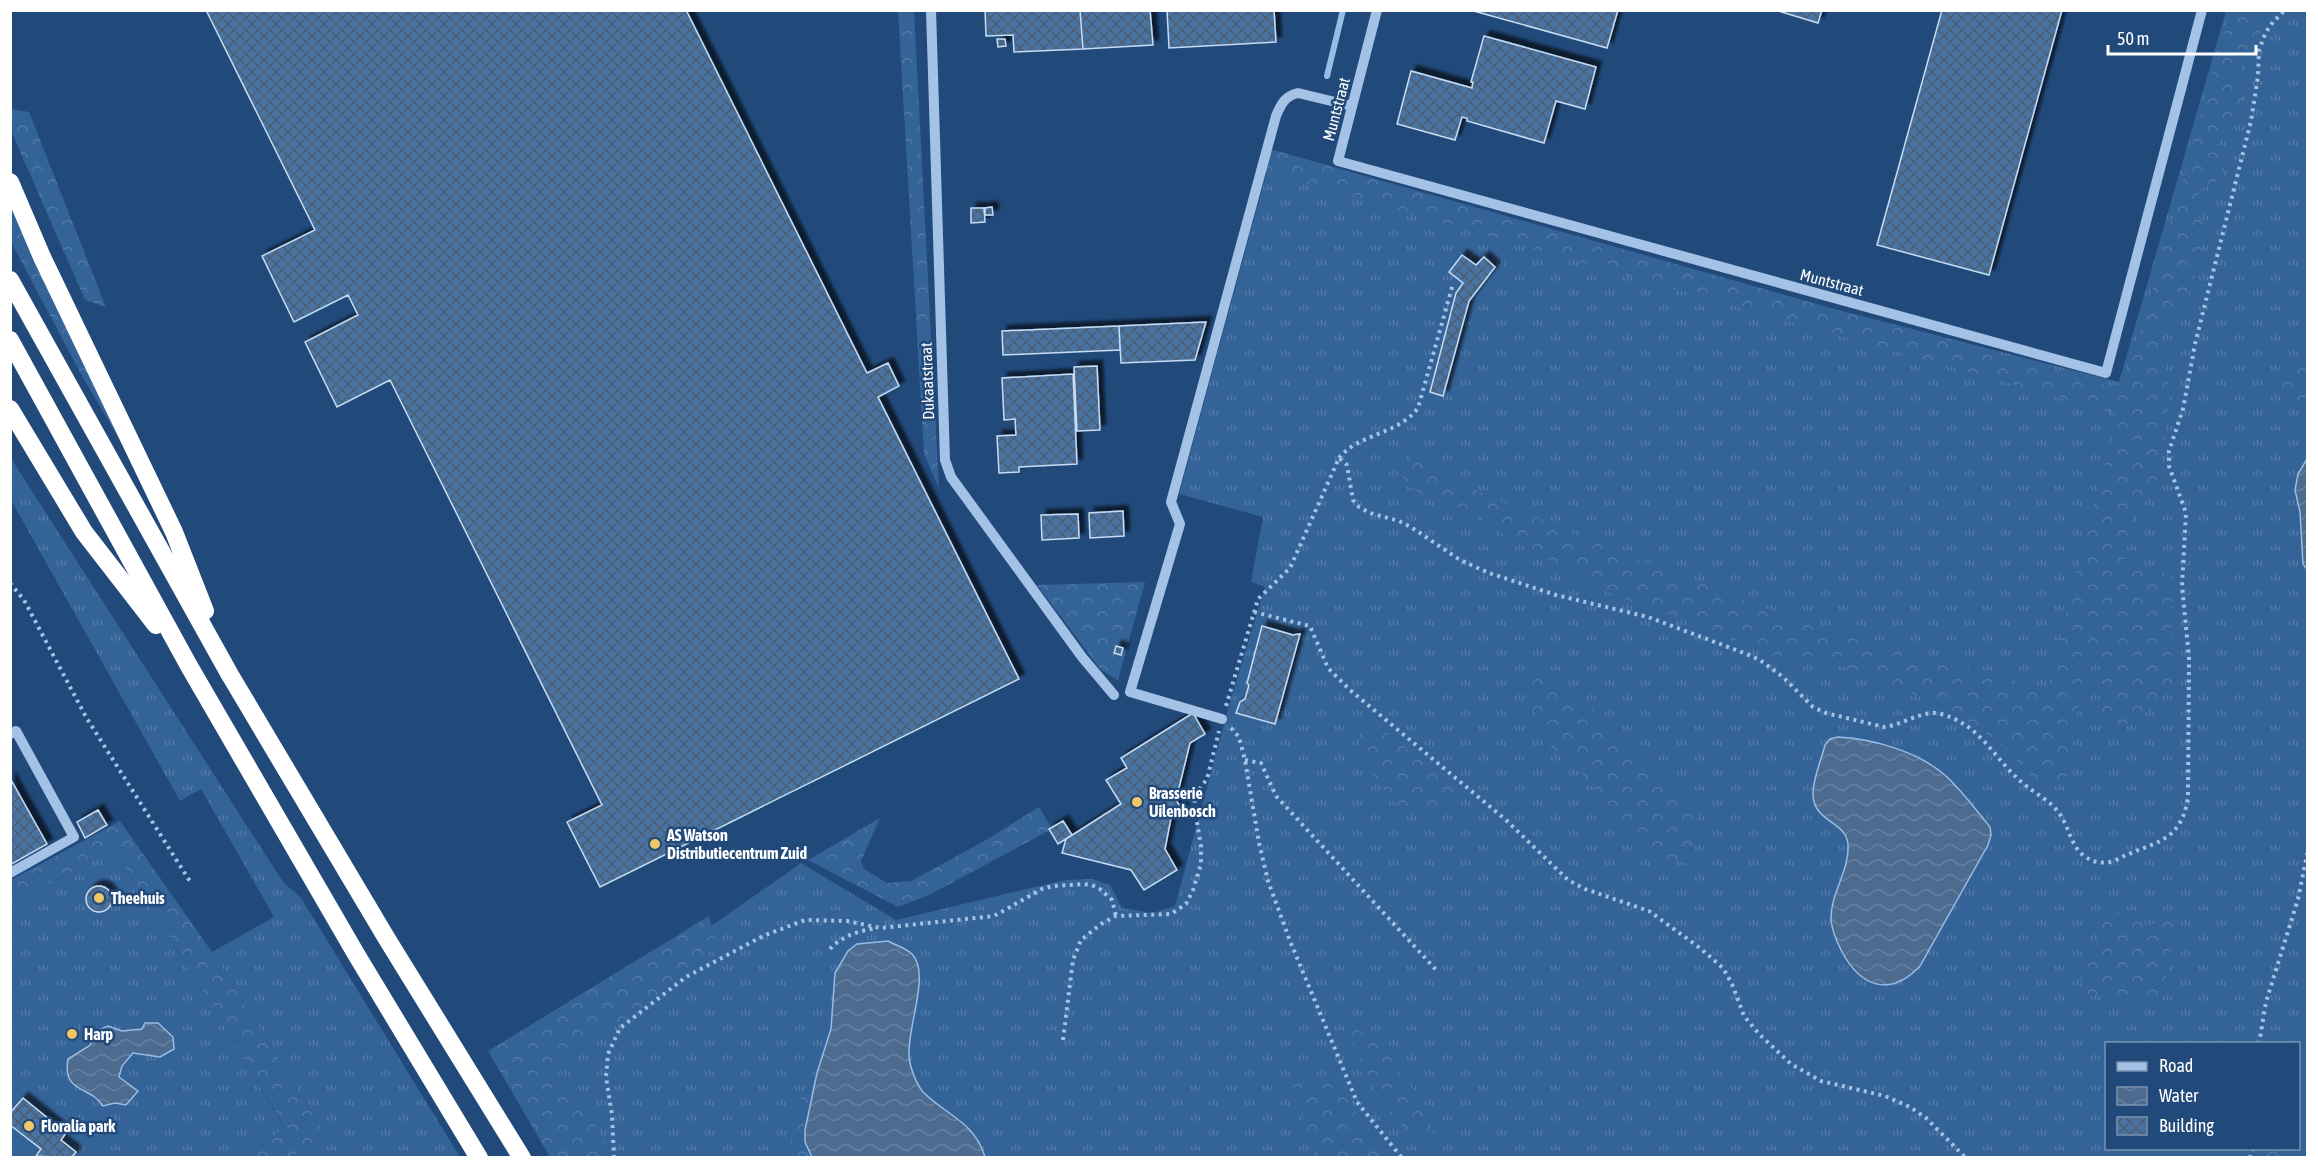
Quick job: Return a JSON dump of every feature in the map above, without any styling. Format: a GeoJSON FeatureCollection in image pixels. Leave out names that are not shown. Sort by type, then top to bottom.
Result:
{"type":"FeatureCollection","features":[{"type":"Feature","properties":{"kind":"highway"},"geometry":{"type":"LineString","coordinates":[[10,182],[42,257],[174,532],[230,675]]}},
{"type":"Feature","properties":{"kind":"highway"},"geometry":{"type":"LineString","coordinates":[[10,280],[230,675],[387,939],[522,1158]]}},
{"type":"Feature","properties":{"kind":"highway"},"geometry":{"type":"LineString","coordinates":[[10,340],[189,666],[361,963],[479,1158]]}},
{"type":"Feature","properties":{"kind":"highway"},"geometry":{"type":"LineString","coordinates":[[10,409],[84,532],[189,666]]}},
{"type":"Feature","properties":{"kind":"street","name":"Dukaatstraat"},"geometry":{"type":"LineString","coordinates":[[931,10],[945,460],[951,477],[1082,657],[1114,694]]}},
{"type":"Feature","properties":{"kind":"street","name":"Muntstraat"},"geometry":{"type":"LineString","coordinates":[[1377,10],[1338,161],[2106,373],[2202,10]]}},
{"type":"Feature","properties":{"kind":"street"},"geometry":{"type":"LineString","coordinates":[[1222,719],[1130,692],[1180,524],[1171,502],[1281,102],[1298,93],[1352,106]]}},
{"type":"Feature","properties":{"kind":"street"},"geometry":{"type":"LineString","coordinates":[[10,734],[16,731],[74,837],[10,873]]}},
{"type":"Feature","properties":{"kind":"path"},"geometry":{"type":"LineString","coordinates":[[1339,458],[1347,465],[1353,500],[1359,507],[1370,513],[1399,521],[1460,560],[1489,573],[1556,595],[1648,617],[1744,653],[1778,673],[1804,699],[1826,714],[1884,728],[1929,714],[1940,713],[1951,718],[1971,729],[1988,743],[2023,784],[2058,811],[2079,851],[2092,861],[2104,863],[2114,861],[2172,835],[2186,813],[2188,798],[2188,657],[2182,586],[2186,513],[2169,466],[2169,451],[2183,409],[2195,344],[2251,121],[2258,76],[2259,50],[2269,27],[2285,10]]}},
{"type":"Feature","properties":{"kind":"path"},"geometry":{"type":"LineString","coordinates":[[1063,1040],[1076,951],[1089,933],[1116,916],[1172,914],[1180,910],[1193,890],[1202,864],[1194,805],[1195,795],[1207,779],[1222,719],[1258,599],[1290,568],[1339,458],[1352,444],[1385,432],[1412,416],[1418,408],[1453,284]]}},
{"type":"Feature","properties":{"kind":"path"},"geometry":{"type":"LineString","coordinates":[[10,583],[24,600],[86,717],[191,882]]}},
{"type":"Feature","properties":{"kind":"path"},"geometry":{"type":"LineString","coordinates":[[1254,612],[1310,626],[1328,668],[1350,690],[1506,820],[1568,880],[1585,890],[1649,910],[1700,948],[1723,968],[1732,984],[1744,1016],[1759,1034],[1791,1064],[1821,1081],[1885,1096],[1910,1107],[1926,1118],[1966,1158]]}},
{"type":"Feature","properties":{"kind":"path"},"geometry":{"type":"LineString","coordinates":[[1222,719],[1239,737],[1264,862],[1290,942],[1358,1102],[1402,1158]]}},
{"type":"Feature","properties":{"kind":"path"},"geometry":{"type":"LineString","coordinates":[[1245,760],[1261,763],[1276,796],[1438,972]]}},
{"type":"Feature","properties":{"kind":"path"},"geometry":{"type":"LineString","coordinates":[[2259,1042],[2266,1002],[2298,898],[2307,850]]}},
{"type":"Feature","properties":{"kind":"path"},"geometry":{"type":"LineString","coordinates":[[830,949],[837,941],[861,930],[994,916],[1042,889],[1053,886],[1092,885],[1112,900],[1116,916]]}},
{"type":"Feature","properties":{"kind":"path"},"geometry":{"type":"LineString","coordinates":[[614,1158],[612,1115],[606,1077],[608,1054],[620,1028],[686,977],[763,936],[789,925],[805,920],[826,920],[847,921],[881,928]]}},
{"type":"Feature","properties":{"kind":"green space"},"geometry":{"type":"Polygon","coordinates":[[[898,11],[914,11],[939,488],[924,454],[898,11]]]}},
{"type":"Feature","properties":{"kind":"green space"},"geometry":{"type":"Polygon","coordinates":[[[2226,11],[2307,11],[2307,1157],[570,1157],[502,1053],[700,934],[801,863],[896,920],[1065,880],[1092,879],[1110,885],[1122,908],[1153,913],[1175,906],[1228,709],[1265,587],[1251,582],[1263,517],[1179,494],[1269,164],[2119,382],[2226,11]]]}},
{"type":"Feature","properties":{"kind":"green space"},"geometry":{"type":"Polygon","coordinates":[[[2230,11],[2270,11],[2249,58],[2234,81],[2243,92],[2241,112],[2215,148],[2225,162],[2222,180],[2201,188],[2193,208],[2207,230],[2184,312],[2164,324],[2156,359],[2169,373],[2167,422],[2154,496],[2137,508],[2122,569],[2171,574],[2172,686],[2141,718],[2111,731],[2098,721],[2102,673],[2091,633],[2066,780],[2040,786],[2003,745],[1947,708],[1869,675],[1814,656],[1798,667],[1709,629],[1609,593],[1497,531],[1468,510],[1431,500],[1402,481],[1419,436],[1432,471],[1589,540],[1809,625],[2047,690],[2117,414],[1256,170],[1263,147],[2124,391],[2230,11]]]}},
{"type":"Feature","properties":{"kind":"green space"},"geometry":{"type":"Polygon","coordinates":[[[11,109],[29,112],[106,307],[85,300],[12,133],[11,109]]]}},
{"type":"Feature","properties":{"kind":"green space"},"geometry":{"type":"Polygon","coordinates":[[[10,192],[130,457],[82,376],[11,242],[10,192]]]}},
{"type":"Feature","properties":{"kind":"green space"},"geometry":{"type":"Polygon","coordinates":[[[2307,359],[2307,399],[2292,404],[2274,388],[2307,359]]]}},
{"type":"Feature","properties":{"kind":"green space"},"geometry":{"type":"Polygon","coordinates":[[[10,457],[283,882],[301,898],[460,1157],[290,1157],[329,1140],[212,952],[274,917],[201,789],[180,801],[11,500],[10,457]]]}},
{"type":"Feature","properties":{"kind":"green space"},"geometry":{"type":"Polygon","coordinates":[[[1145,582],[1118,680],[1101,670],[1037,585],[1145,582]]]}},
{"type":"Feature","properties":{"kind":"green space"},"geometry":{"type":"Polygon","coordinates":[[[1526,672],[1561,686],[1585,701],[1622,744],[1679,789],[1692,807],[1697,821],[1696,843],[1689,864],[1666,858],[1632,839],[1573,761],[1551,748],[1525,692],[1526,672]]]}},
{"type":"Feature","properties":{"kind":"green space"},"geometry":{"type":"Polygon","coordinates":[[[1376,724],[1462,794],[1453,809],[1425,815],[1399,805],[1391,798],[1373,775],[1360,749],[1359,737],[1364,729],[1376,724]]]}},
{"type":"Feature","properties":{"kind":"green space"},"geometry":{"type":"Polygon","coordinates":[[[1039,807],[1052,829],[929,895],[898,907],[808,860],[880,818],[861,861],[864,869],[887,883],[911,881],[986,840],[1039,807]]]}},
{"type":"Feature","properties":{"kind":"green space"},"geometry":{"type":"Polygon","coordinates":[[[120,821],[212,952],[329,1140],[290,1157],[238,1157],[285,1128],[213,1007],[125,867],[111,850],[11,905],[11,880],[120,821]]]}},
{"type":"Feature","properties":{"kind":"green space","name":"Floralia park"},"geometry":{"type":"Polygon","coordinates":[[[111,850],[125,867],[213,1007],[285,1129],[238,1158],[11,1157],[11,905],[111,850]],[[108,1026],[104,1028],[80,1053],[119,1077],[122,1066],[133,1052],[122,1031],[108,1026]]]}},
{"type":"Feature","properties":{"kind":"green space"},"geometry":{"type":"Polygon","coordinates":[[[2108,907],[2148,926],[2170,917],[2179,925],[2163,988],[2154,1007],[2126,998],[2084,994],[2078,965],[2094,948],[2108,907]]]}},
{"type":"Feature","properties":{"kind":"green space"},"geometry":{"type":"Polygon","coordinates":[[[709,916],[715,939],[703,967],[682,987],[553,1060],[588,1113],[612,1157],[550,1157],[488,1051],[709,916]]]}},
{"type":"Feature","properties":{"kind":"green space"},"geometry":{"type":"Polygon","coordinates":[[[1347,1024],[1378,1044],[1400,1069],[1419,1100],[1437,1144],[1420,1138],[1405,1128],[1391,1114],[1369,1078],[1347,1024]]]}},
{"type":"Feature","properties":{"kind":"green space"},"geometry":{"type":"Polygon","coordinates":[[[1338,1073],[1357,1114],[1393,1157],[1316,1157],[1292,1085],[1338,1073]]]}},
{"type":"Feature","properties":{"kind":"green space"},"geometry":{"type":"Polygon","coordinates":[[[816,1078],[806,1127],[808,1147],[812,1157],[792,1157],[791,1138],[795,1119],[808,1081],[816,1078]]]}},
{"type":"Feature","properties":{"kind":"green space"},"geometry":{"type":"Polygon","coordinates":[[[2260,1150],[2284,1150],[2292,1155],[2292,1157],[2257,1157],[2260,1150]]]}},
{"type":"Feature","properties":{"kind":"water"},"geometry":{"type":"Polygon","coordinates":[[[2307,459],[2308,567],[2306,568],[2303,564],[2300,512],[2295,490],[2298,474],[2307,459]]]}},
{"type":"Feature","properties":{"kind":"water"},"geometry":{"type":"Polygon","coordinates":[[[1838,737],[1896,748],[1924,760],[1953,783],[1990,827],[1991,835],[1988,845],[1920,966],[1909,976],[1887,985],[1866,980],[1857,973],[1841,950],[1831,920],[1834,901],[1846,863],[1848,844],[1842,830],[1818,810],[1814,803],[1813,788],[1825,745],[1830,739],[1838,737]]]}},
{"type":"Feature","properties":{"kind":"water"},"geometry":{"type":"Polygon","coordinates":[[[888,941],[910,952],[918,964],[918,992],[909,1055],[916,1080],[923,1092],[967,1127],[980,1145],[985,1157],[812,1157],[805,1142],[805,1130],[817,1073],[831,1029],[835,973],[848,951],[857,944],[888,941]]]}},
{"type":"Feature","properties":{"kind":"water"},"geometry":{"type":"Polygon","coordinates":[[[145,1023],[158,1023],[173,1037],[174,1049],[160,1057],[133,1053],[122,1066],[119,1077],[138,1091],[126,1105],[115,1103],[103,1106],[98,1099],[73,1084],[67,1070],[68,1059],[89,1046],[101,1029],[108,1026],[122,1031],[142,1029],[145,1023]]]}},
{"type":"Feature","properties":{"kind":"building"},"geometry":{"type":"Polygon","coordinates":[[[206,10],[686,10],[867,373],[888,363],[899,386],[878,397],[1019,679],[600,887],[567,822],[602,805],[390,380],[337,407],[305,342],[358,315],[348,295],[294,322],[262,256],[315,230],[206,10]]]}},
{"type":"Feature","properties":{"kind":"building"},"geometry":{"type":"Polygon","coordinates":[[[985,10],[1080,10],[1083,49],[1014,52],[1013,35],[986,36],[985,10]]]}},
{"type":"Feature","properties":{"kind":"building"},"geometry":{"type":"Polygon","coordinates":[[[1080,10],[1150,10],[1153,45],[1083,49],[1080,10]]]}},
{"type":"Feature","properties":{"kind":"building"},"geometry":{"type":"Polygon","coordinates":[[[1167,10],[1274,10],[1276,42],[1169,48],[1167,10]]]}},
{"type":"Feature","properties":{"kind":"building"},"geometry":{"type":"Polygon","coordinates":[[[1470,10],[1618,10],[1607,48],[1470,10]]]}},
{"type":"Feature","properties":{"kind":"building"},"geometry":{"type":"Polygon","coordinates":[[[1775,10],[1822,10],[1818,23],[1775,10]]]}},
{"type":"Feature","properties":{"kind":"building"},"geometry":{"type":"Polygon","coordinates":[[[1942,10],[2062,10],[1989,275],[1877,245],[1942,10]]]}},
{"type":"Feature","properties":{"kind":"building"},"geometry":{"type":"Polygon","coordinates":[[[1484,36],[1596,67],[1585,109],[1556,101],[1544,143],[1467,121],[1467,118],[1462,117],[1455,140],[1397,124],[1411,71],[1472,88],[1473,82],[1471,82],[1484,36]]]}},
{"type":"Feature","properties":{"kind":"building"},"geometry":{"type":"Polygon","coordinates":[[[997,39],[1005,39],[1006,46],[998,47],[997,39]]]}},
{"type":"Feature","properties":{"kind":"building"},"geometry":{"type":"Polygon","coordinates":[[[992,207],[993,215],[985,215],[985,208],[992,207]]]}},
{"type":"Feature","properties":{"kind":"building"},"geometry":{"type":"Polygon","coordinates":[[[971,208],[984,208],[985,222],[971,223],[971,208]]]}},
{"type":"Feature","properties":{"kind":"building"},"geometry":{"type":"Polygon","coordinates":[[[1462,255],[1476,265],[1484,257],[1495,267],[1469,301],[1443,396],[1430,392],[1456,293],[1463,283],[1449,272],[1462,255]]]}},
{"type":"Feature","properties":{"kind":"building"},"geometry":{"type":"Polygon","coordinates":[[[1206,322],[1195,360],[1121,363],[1119,326],[1206,322]]]}},
{"type":"Feature","properties":{"kind":"building"},"geometry":{"type":"Polygon","coordinates":[[[1119,326],[1120,350],[1003,355],[1002,331],[1119,326]]]}},
{"type":"Feature","properties":{"kind":"building"},"geometry":{"type":"Polygon","coordinates":[[[1097,366],[1100,430],[1077,431],[1074,367],[1097,366]]]}},
{"type":"Feature","properties":{"kind":"building"},"geometry":{"type":"Polygon","coordinates":[[[1073,374],[1077,464],[1019,467],[1019,472],[999,473],[997,436],[1016,435],[1015,419],[1004,420],[1002,378],[1073,374]]]}},
{"type":"Feature","properties":{"kind":"building"},"geometry":{"type":"Polygon","coordinates":[[[1123,511],[1124,536],[1090,538],[1089,513],[1123,511]]]}},
{"type":"Feature","properties":{"kind":"building"},"geometry":{"type":"Polygon","coordinates":[[[1078,514],[1079,538],[1042,540],[1041,515],[1078,514]]]}},
{"type":"Feature","properties":{"kind":"building"},"geometry":{"type":"Polygon","coordinates":[[[1262,626],[1293,635],[1300,634],[1275,724],[1236,713],[1240,702],[1245,699],[1262,626]]]}},
{"type":"Feature","properties":{"kind":"building"},"geometry":{"type":"Polygon","coordinates":[[[1116,646],[1123,648],[1121,655],[1114,653],[1116,646]]]}},
{"type":"Feature","properties":{"kind":"building"},"geometry":{"type":"Polygon","coordinates":[[[1193,713],[1205,734],[1190,743],[1176,800],[1183,811],[1171,818],[1165,849],[1177,870],[1144,890],[1131,870],[1062,853],[1066,839],[1121,804],[1106,780],[1127,768],[1121,758],[1193,713]]]}},
{"type":"Feature","properties":{"kind":"building"},"geometry":{"type":"Polygon","coordinates":[[[10,778],[47,844],[10,865],[10,778]]]}},
{"type":"Feature","properties":{"kind":"building"},"geometry":{"type":"Polygon","coordinates":[[[98,810],[107,825],[85,838],[77,822],[98,810]]]}},
{"type":"Feature","properties":{"kind":"building"},"geometry":{"type":"Polygon","coordinates":[[[1063,821],[1072,835],[1058,844],[1049,829],[1063,821]]]}},
{"type":"Feature","properties":{"kind":"building","name":"Theehuis"},"geometry":{"type":"Polygon","coordinates":[[[99,886],[108,890],[112,899],[108,908],[99,912],[90,908],[86,899],[90,890],[99,886]]]}},
{"type":"Feature","properties":{"kind":"building"},"geometry":{"type":"Polygon","coordinates":[[[23,1098],[66,1133],[61,1140],[76,1152],[71,1158],[36,1156],[41,1149],[10,1125],[10,1113],[23,1098]]]}},
{"type":"Feature","properties":{"kind":"waterway"},"geometry":{"type":"LineString","coordinates":[[1327,76],[1343,10]]}},
{"type":"Feature","properties":{"kind":"place","name":"Brasserie Uilenbosch"},"geometry":{"type":"Point","coordinates":[1137,802]}},
{"type":"Feature","properties":{"kind":"place","name":"AS Watson Distributiecentrum Zuid"},"geometry":{"type":"Point","coordinates":[655,844]}},
{"type":"Feature","properties":{"kind":"place","name":"Theehuis"},"geometry":{"type":"Point","coordinates":[99,898]}},
{"type":"Feature","properties":{"kind":"place","name":"Harp"},"geometry":{"type":"Point","coordinates":[72,1034]}},
{"type":"Feature","properties":{"kind":"place","name":"Floralia park"},"geometry":{"type":"Point","coordinates":[29,1126]}}]}
